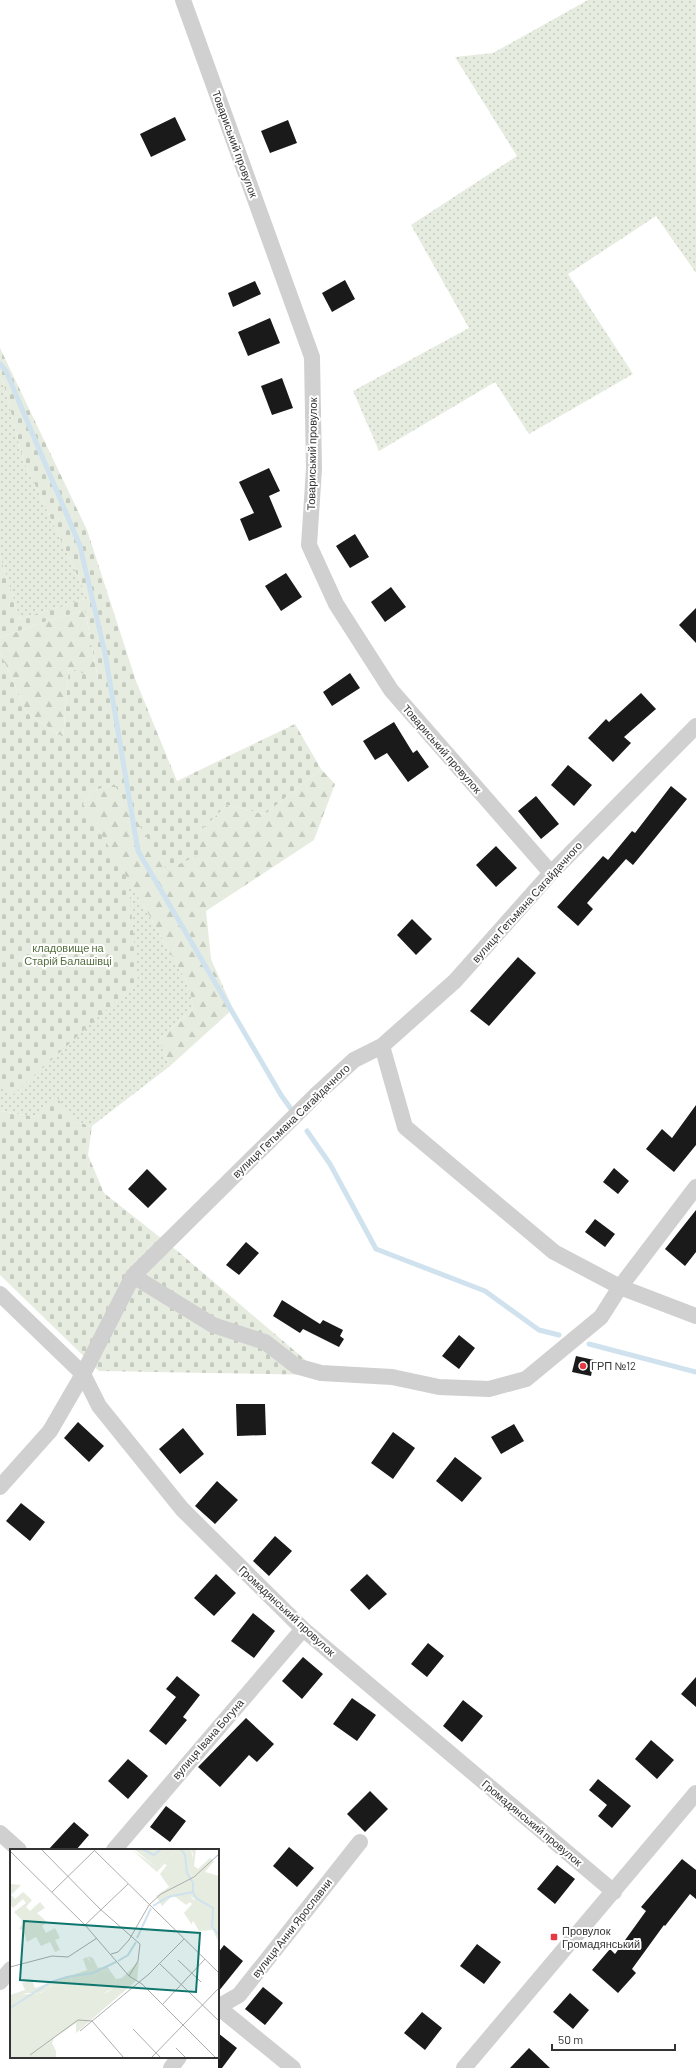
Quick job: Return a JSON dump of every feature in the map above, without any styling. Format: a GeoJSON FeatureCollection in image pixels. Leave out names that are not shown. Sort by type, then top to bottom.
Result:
{"type":"FeatureCollection","features":[{"type":"Feature","properties":{"kind":"street","name":"Товариський провулок"},"geometry":{"type":"LineString","coordinates":[[183,0],[312,357],[314,469],[309,545],[336,604],[391,690],[552,873]]}},
{"type":"Feature","properties":{"kind":"street","name":"вулиця Гетьмана Сагайдачного"},"geometry":{"type":"LineString","coordinates":[[0,1487],[50,1431],[83,1374],[134,1276],[316,1095],[354,1060],[382,1046],[456,981],[552,873],[696,726]]}},
{"type":"Feature","properties":{"kind":"street"},"geometry":{"type":"LineString","coordinates":[[382,1046],[404,1127],[554,1252],[620,1287],[696,1316]]}},
{"type":"Feature","properties":{"kind":"street"},"geometry":{"type":"LineString","coordinates":[[134,1276],[213,1325],[265,1342],[296,1366],[321,1373],[392,1377],[438,1387],[489,1389],[526,1379],[601,1317],[620,1287],[696,1187]]}},
{"type":"Feature","properties":{"kind":"street","name":"Громадянський провулок"},"geometry":{"type":"LineString","coordinates":[[0,1294],[83,1374],[99,1406],[182,1510],[303,1628],[614,1892]]}},
{"type":"Feature","properties":{"kind":"street","name":"вулиця Івана Богуна"},"geometry":{"type":"LineString","coordinates":[[115,1849],[303,1628]]}},
{"type":"Feature","properties":{"kind":"street"},"geometry":{"type":"LineString","coordinates":[[464,2068],[696,1793]]}},
{"type":"Feature","properties":{"kind":"street"},"geometry":{"type":"LineString","coordinates":[[0,1833],[18,1849]]}},
{"type":"Feature","properties":{"kind":"street","name":"вулиця Анни Ярославни"},"geometry":{"type":"LineString","coordinates":[[219,2006],[239,1995],[360,1842]]}},
{"type":"Feature","properties":{"kind":"street"},"geometry":{"type":"LineString","coordinates":[[0,1982],[10,1970]]}},
{"type":"Feature","properties":{"kind":"street"},"geometry":{"type":"LineString","coordinates":[[219,2008],[293,2068]]}},
{"type":"Feature","properties":{"kind":"street"},"geometry":{"type":"LineString","coordinates":[[171,2068],[178,2058]]}},
{"type":"Feature","properties":{"kind":"green space"},"geometry":{"type":"Polygon","coordinates":[[[588,0],[696,0],[696,273],[656,216],[568,274],[633,374],[529,434],[495,382],[379,451],[353,391],[469,328],[411,225],[517,156],[455,57],[493,53],[588,0]]]}},
{"type":"Feature","properties":{"kind":"green space"},"geometry":{"type":"Polygon","coordinates":[[[0,348],[87,530],[136,681],[177,781],[295,724],[321,769],[265,814],[227,805],[199,832],[200,854],[167,870],[114,784],[92,791],[83,804],[128,879],[138,981],[13,1095],[0,1082],[0,652],[27,713],[63,737],[69,668],[98,679],[85,610],[40,623],[0,638],[0,557],[20,619],[88,598],[23,459],[3,381],[0,378],[0,348]]]}},
{"type":"Feature","properties":{"kind":"green space"},"geometry":{"type":"Polygon","coordinates":[[[0,378],[3,381],[23,459],[88,598],[20,619],[0,557],[0,378]]]}},
{"type":"Feature","properties":{"kind":"green space"},"geometry":{"type":"Polygon","coordinates":[[[85,610],[98,680],[69,668],[63,737],[27,713],[0,652],[0,638],[40,623],[85,610]]]}},
{"type":"Feature","properties":{"kind":"green space","name":"кладовище на Старій Балашівці"},"geometry":{"type":"Polygon","coordinates":[[[56,765],[83,804],[149,915],[189,986],[193,1008],[159,1040],[170,1066],[92,1126],[75,1122],[57,1099],[37,1117],[0,1111],[0,840],[35,773],[56,765]]]}},
{"type":"Feature","properties":{"kind":"green space"},"geometry":{"type":"Polygon","coordinates":[[[321,769],[335,784],[314,840],[206,911],[211,959],[233,1009],[170,1066],[159,1040],[193,1008],[189,986],[83,804],[92,791],[114,784],[199,832],[227,805],[265,814],[321,769]]]}},
{"type":"Feature","properties":{"kind":"green space"},"geometry":{"type":"Polygon","coordinates":[[[57,1098],[75,1122],[92,1126],[88,1155],[104,1193],[181,1254],[323,1375],[99,1371],[0,1275],[0,1111],[37,1117],[57,1098]]]}},
{"type":"Feature","properties":{"kind":"building"},"geometry":{"type":"Polygon","coordinates":[[[175,117],[186,140],[151,157],[140,134],[175,117]]]}},
{"type":"Feature","properties":{"kind":"building"},"geometry":{"type":"Polygon","coordinates":[[[288,120],[297,143],[270,153],[261,131],[288,120]]]}},
{"type":"Feature","properties":{"kind":"building"},"geometry":{"type":"Polygon","coordinates":[[[345,280],[355,299],[332,312],[322,293],[345,280]]]}},
{"type":"Feature","properties":{"kind":"building"},"geometry":{"type":"Polygon","coordinates":[[[255,281],[261,294],[233,307],[228,293],[255,281]]]}},
{"type":"Feature","properties":{"kind":"building"},"geometry":{"type":"Polygon","coordinates":[[[270,318],[280,343],[248,356],[238,332],[270,318]]]}},
{"type":"Feature","properties":{"kind":"building"},"geometry":{"type":"Polygon","coordinates":[[[282,378],[293,408],[272,415],[261,386],[282,378]]]}},
{"type":"Feature","properties":{"kind":"building"},"geometry":{"type":"Polygon","coordinates":[[[269,468],[280,491],[269,496],[282,527],[249,541],[240,519],[254,513],[239,482],[269,468]]]}},
{"type":"Feature","properties":{"kind":"building"},"geometry":{"type":"Polygon","coordinates":[[[355,534],[369,557],[350,568],[336,546],[355,534]]]}},
{"type":"Feature","properties":{"kind":"building"},"geometry":{"type":"Polygon","coordinates":[[[286,573],[302,597],[281,611],[265,586],[286,573]]]}},
{"type":"Feature","properties":{"kind":"building"},"geometry":{"type":"Polygon","coordinates":[[[391,587],[406,607],[385,622],[371,602],[391,587]]]}},
{"type":"Feature","properties":{"kind":"building"},"geometry":{"type":"Polygon","coordinates":[[[696,608],[696,643],[679,625],[696,608]]]}},
{"type":"Feature","properties":{"kind":"building"},"geometry":{"type":"Polygon","coordinates":[[[350,673],[360,688],[332,706],[323,692],[350,673]]]}},
{"type":"Feature","properties":{"kind":"building"},"geometry":{"type":"Polygon","coordinates":[[[641,693],[656,709],[624,737],[631,743],[613,762],[588,738],[606,719],[609,722],[641,693]]]}},
{"type":"Feature","properties":{"kind":"building"},"geometry":{"type":"Polygon","coordinates":[[[394,722],[413,753],[417,750],[429,767],[408,782],[387,753],[375,760],[363,741],[394,722]]]}},
{"type":"Feature","properties":{"kind":"building"},"geometry":{"type":"Polygon","coordinates":[[[568,765],[592,785],[574,806],[551,785],[568,765]]]}},
{"type":"Feature","properties":{"kind":"building"},"geometry":{"type":"Polygon","coordinates":[[[671,786],[687,799],[633,865],[626,859],[587,903],[593,909],[578,926],[557,907],[603,856],[608,860],[632,831],[635,833],[671,786]]]}},
{"type":"Feature","properties":{"kind":"building"},"geometry":{"type":"Polygon","coordinates":[[[536,796],[559,824],[541,839],[518,811],[536,796]]]}},
{"type":"Feature","properties":{"kind":"building"},"geometry":{"type":"Polygon","coordinates":[[[496,846],[517,868],[496,887],[476,865],[496,846]]]}},
{"type":"Feature","properties":{"kind":"building"},"geometry":{"type":"Polygon","coordinates":[[[412,919],[432,939],[416,955],[397,935],[412,919]]]}},
{"type":"Feature","properties":{"kind":"building"},"geometry":{"type":"Polygon","coordinates":[[[518,957],[536,973],[489,1026],[470,1011],[518,957]]]}},
{"type":"Feature","properties":{"kind":"building"},"geometry":{"type":"Polygon","coordinates":[[[696,1105],[696,1145],[674,1172],[646,1149],[662,1129],[672,1138],[696,1105]]]}},
{"type":"Feature","properties":{"kind":"building"},"geometry":{"type":"Polygon","coordinates":[[[614,1168],[629,1181],[618,1194],[603,1182],[614,1168]]]}},
{"type":"Feature","properties":{"kind":"building"},"geometry":{"type":"Polygon","coordinates":[[[147,1169],[167,1189],[148,1208],[128,1189],[147,1169]]]}},
{"type":"Feature","properties":{"kind":"building"},"geometry":{"type":"Polygon","coordinates":[[[696,1210],[696,1252],[685,1266],[665,1249],[696,1210]]]}},
{"type":"Feature","properties":{"kind":"building"},"geometry":{"type":"Polygon","coordinates":[[[595,1219],[615,1234],[605,1247],[585,1232],[595,1219]]]}},
{"type":"Feature","properties":{"kind":"building"},"geometry":{"type":"Polygon","coordinates":[[[246,1242],[259,1253],[239,1275],[226,1265],[246,1242]]]}},
{"type":"Feature","properties":{"kind":"building"},"geometry":{"type":"Polygon","coordinates":[[[282,1300],[320,1324],[323,1320],[343,1330],[340,1336],[344,1339],[339,1347],[303,1329],[300,1333],[273,1316],[282,1300]]]}},
{"type":"Feature","properties":{"kind":"building"},"geometry":{"type":"Polygon","coordinates":[[[459,1335],[475,1348],[459,1369],[442,1356],[459,1335]]]}},
{"type":"Feature","properties":{"kind":"building","name":"ГРП №12"},"geometry":{"type":"Polygon","coordinates":[[[576,1356],[594,1360],[591,1376],[572,1372],[576,1356]]]}},
{"type":"Feature","properties":{"kind":"building"},"geometry":{"type":"Polygon","coordinates":[[[236,1404],[265,1404],[266,1435],[237,1436],[236,1404]]]}},
{"type":"Feature","properties":{"kind":"building"},"geometry":{"type":"Polygon","coordinates":[[[78,1422],[104,1446],[89,1462],[64,1438],[78,1422]]]}},
{"type":"Feature","properties":{"kind":"building"},"geometry":{"type":"Polygon","coordinates":[[[514,1424],[524,1441],[501,1454],[491,1437],[514,1424]]]}},
{"type":"Feature","properties":{"kind":"building"},"geometry":{"type":"Polygon","coordinates":[[[183,1428],[204,1454],[180,1474],[159,1449],[183,1428]]]}},
{"type":"Feature","properties":{"kind":"building"},"geometry":{"type":"Polygon","coordinates":[[[393,1432],[415,1448],[393,1479],[371,1463],[393,1432]]]}},
{"type":"Feature","properties":{"kind":"building"},"geometry":{"type":"Polygon","coordinates":[[[455,1457],[482,1478],[462,1502],[436,1481],[455,1457]]]}},
{"type":"Feature","properties":{"kind":"building"},"geometry":{"type":"Polygon","coordinates":[[[217,1481],[238,1500],[215,1524],[195,1506],[217,1481]]]}},
{"type":"Feature","properties":{"kind":"building"},"geometry":{"type":"Polygon","coordinates":[[[21,1503],[45,1522],[30,1541],[6,1521],[21,1503]]]}},
{"type":"Feature","properties":{"kind":"building"},"geometry":{"type":"Polygon","coordinates":[[[275,1536],[292,1551],[269,1576],[253,1561],[275,1536]]]}},
{"type":"Feature","properties":{"kind":"building"},"geometry":{"type":"Polygon","coordinates":[[[216,1574],[236,1593],[214,1616],[194,1598],[216,1574]]]}},
{"type":"Feature","properties":{"kind":"building"},"geometry":{"type":"Polygon","coordinates":[[[367,1574],[387,1594],[369,1610],[350,1590],[367,1574]]]}},
{"type":"Feature","properties":{"kind":"building"},"geometry":{"type":"Polygon","coordinates":[[[253,1613],[275,1631],[254,1658],[231,1641],[253,1613]]]}},
{"type":"Feature","properties":{"kind":"building"},"geometry":{"type":"Polygon","coordinates":[[[428,1643],[444,1656],[427,1677],[411,1664],[428,1643]]]}},
{"type":"Feature","properties":{"kind":"building"},"geometry":{"type":"Polygon","coordinates":[[[303,1657],[323,1674],[302,1699],[282,1681],[303,1657]]]}},
{"type":"Feature","properties":{"kind":"building"},"geometry":{"type":"Polygon","coordinates":[[[177,1676],[200,1695],[183,1717],[187,1720],[166,1745],[149,1731],[176,1697],[166,1689],[177,1676]]]}},
{"type":"Feature","properties":{"kind":"building"},"geometry":{"type":"Polygon","coordinates":[[[696,1677],[696,1707],[681,1694],[696,1677]]]}},
{"type":"Feature","properties":{"kind":"building"},"geometry":{"type":"Polygon","coordinates":[[[352,1698],[376,1715],[357,1741],[333,1724],[352,1698]]]}},
{"type":"Feature","properties":{"kind":"building"},"geometry":{"type":"Polygon","coordinates":[[[463,1700],[483,1716],[462,1742],[443,1726],[463,1700]]]}},
{"type":"Feature","properties":{"kind":"building"},"geometry":{"type":"Polygon","coordinates":[[[246,1718],[274,1744],[257,1762],[249,1755],[220,1787],[198,1767],[246,1718]]]}},
{"type":"Feature","properties":{"kind":"building"},"geometry":{"type":"Polygon","coordinates":[[[651,1740],[674,1760],[657,1779],[635,1759],[651,1740]]]}},
{"type":"Feature","properties":{"kind":"building"},"geometry":{"type":"Polygon","coordinates":[[[128,1759],[148,1776],[128,1799],[108,1781],[128,1759]]]}},
{"type":"Feature","properties":{"kind":"building"},"geometry":{"type":"Polygon","coordinates":[[[598,1779],[631,1806],[612,1828],[598,1816],[607,1805],[589,1790],[598,1779]]]}},
{"type":"Feature","properties":{"kind":"building"},"geometry":{"type":"Polygon","coordinates":[[[370,1791],[388,1809],[365,1832],[347,1814],[370,1791]]]}},
{"type":"Feature","properties":{"kind":"building"},"geometry":{"type":"Polygon","coordinates":[[[166,1806],[186,1821],[170,1842],[150,1827],[166,1806]]]}},
{"type":"Feature","properties":{"kind":"building"},"geometry":{"type":"Polygon","coordinates":[[[74,1822],[89,1835],[77,1849],[49,1849],[74,1822]]]}},
{"type":"Feature","properties":{"kind":"building"},"geometry":{"type":"Polygon","coordinates":[[[289,1847],[314,1868],[297,1887],[273,1866],[289,1847]]]}},
{"type":"Feature","properties":{"kind":"building"},"geometry":{"type":"Polygon","coordinates":[[[682,1859],[696,1870],[696,1899],[690,1894],[665,1926],[664,1925],[632,1969],[636,1973],[618,1993],[592,1970],[610,1949],[615,1954],[646,1911],[641,1907],[682,1859]]]}},
{"type":"Feature","properties":{"kind":"building"},"geometry":{"type":"Polygon","coordinates":[[[557,1865],[575,1879],[555,1904],[537,1889],[557,1865]]]}},
{"type":"Feature","properties":{"kind":"building"},"geometry":{"type":"Polygon","coordinates":[[[477,1944],[501,1962],[484,1984],[460,1966],[477,1944]]]}},
{"type":"Feature","properties":{"kind":"building"},"geometry":{"type":"Polygon","coordinates":[[[224,1945],[243,1961],[219,1991],[219,1952],[224,1945]]]}},
{"type":"Feature","properties":{"kind":"building"},"geometry":{"type":"Polygon","coordinates":[[[263,1987],[283,2003],[265,2025],[245,2009],[263,1987]]]}},
{"type":"Feature","properties":{"kind":"building"},"geometry":{"type":"Polygon","coordinates":[[[570,1993],[589,2010],[573,2029],[553,2012],[570,1993]]]}},
{"type":"Feature","properties":{"kind":"building"},"geometry":{"type":"Polygon","coordinates":[[[422,2012],[442,2028],[425,2050],[404,2033],[422,2012]]]}},
{"type":"Feature","properties":{"kind":"building"},"geometry":{"type":"Polygon","coordinates":[[[219,2034],[237,2048],[222,2068],[218,2068],[219,2034]]]}},
{"type":"Feature","properties":{"kind":"building"},"geometry":{"type":"Polygon","coordinates":[[[529,2048],[550,2068],[510,2068],[529,2048]]]}},
{"type":"Feature","properties":{"kind":"waterway"},"geometry":{"type":"LineString","coordinates":[[0,364],[6,371],[80,546],[105,653],[138,851],[281,1095],[291,1109]]}},
{"type":"Feature","properties":{"kind":"waterway"},"geometry":{"type":"LineString","coordinates":[[307,1131],[330,1164],[376,1249],[485,1291],[539,1330],[559,1335]]}},
{"type":"Feature","properties":{"kind":"waterway"},"geometry":{"type":"LineString","coordinates":[[589,1344],[696,1372]]}},
{"type":"Feature","properties":{"kind":"place","name":"ГРП №12"},"geometry":{"type":"Point","coordinates":[583,1366]}},
{"type":"Feature","properties":{"kind":"place","name":"Провулок Громадянський"},"geometry":{"type":"Point","coordinates":[554,1937]}}]}
